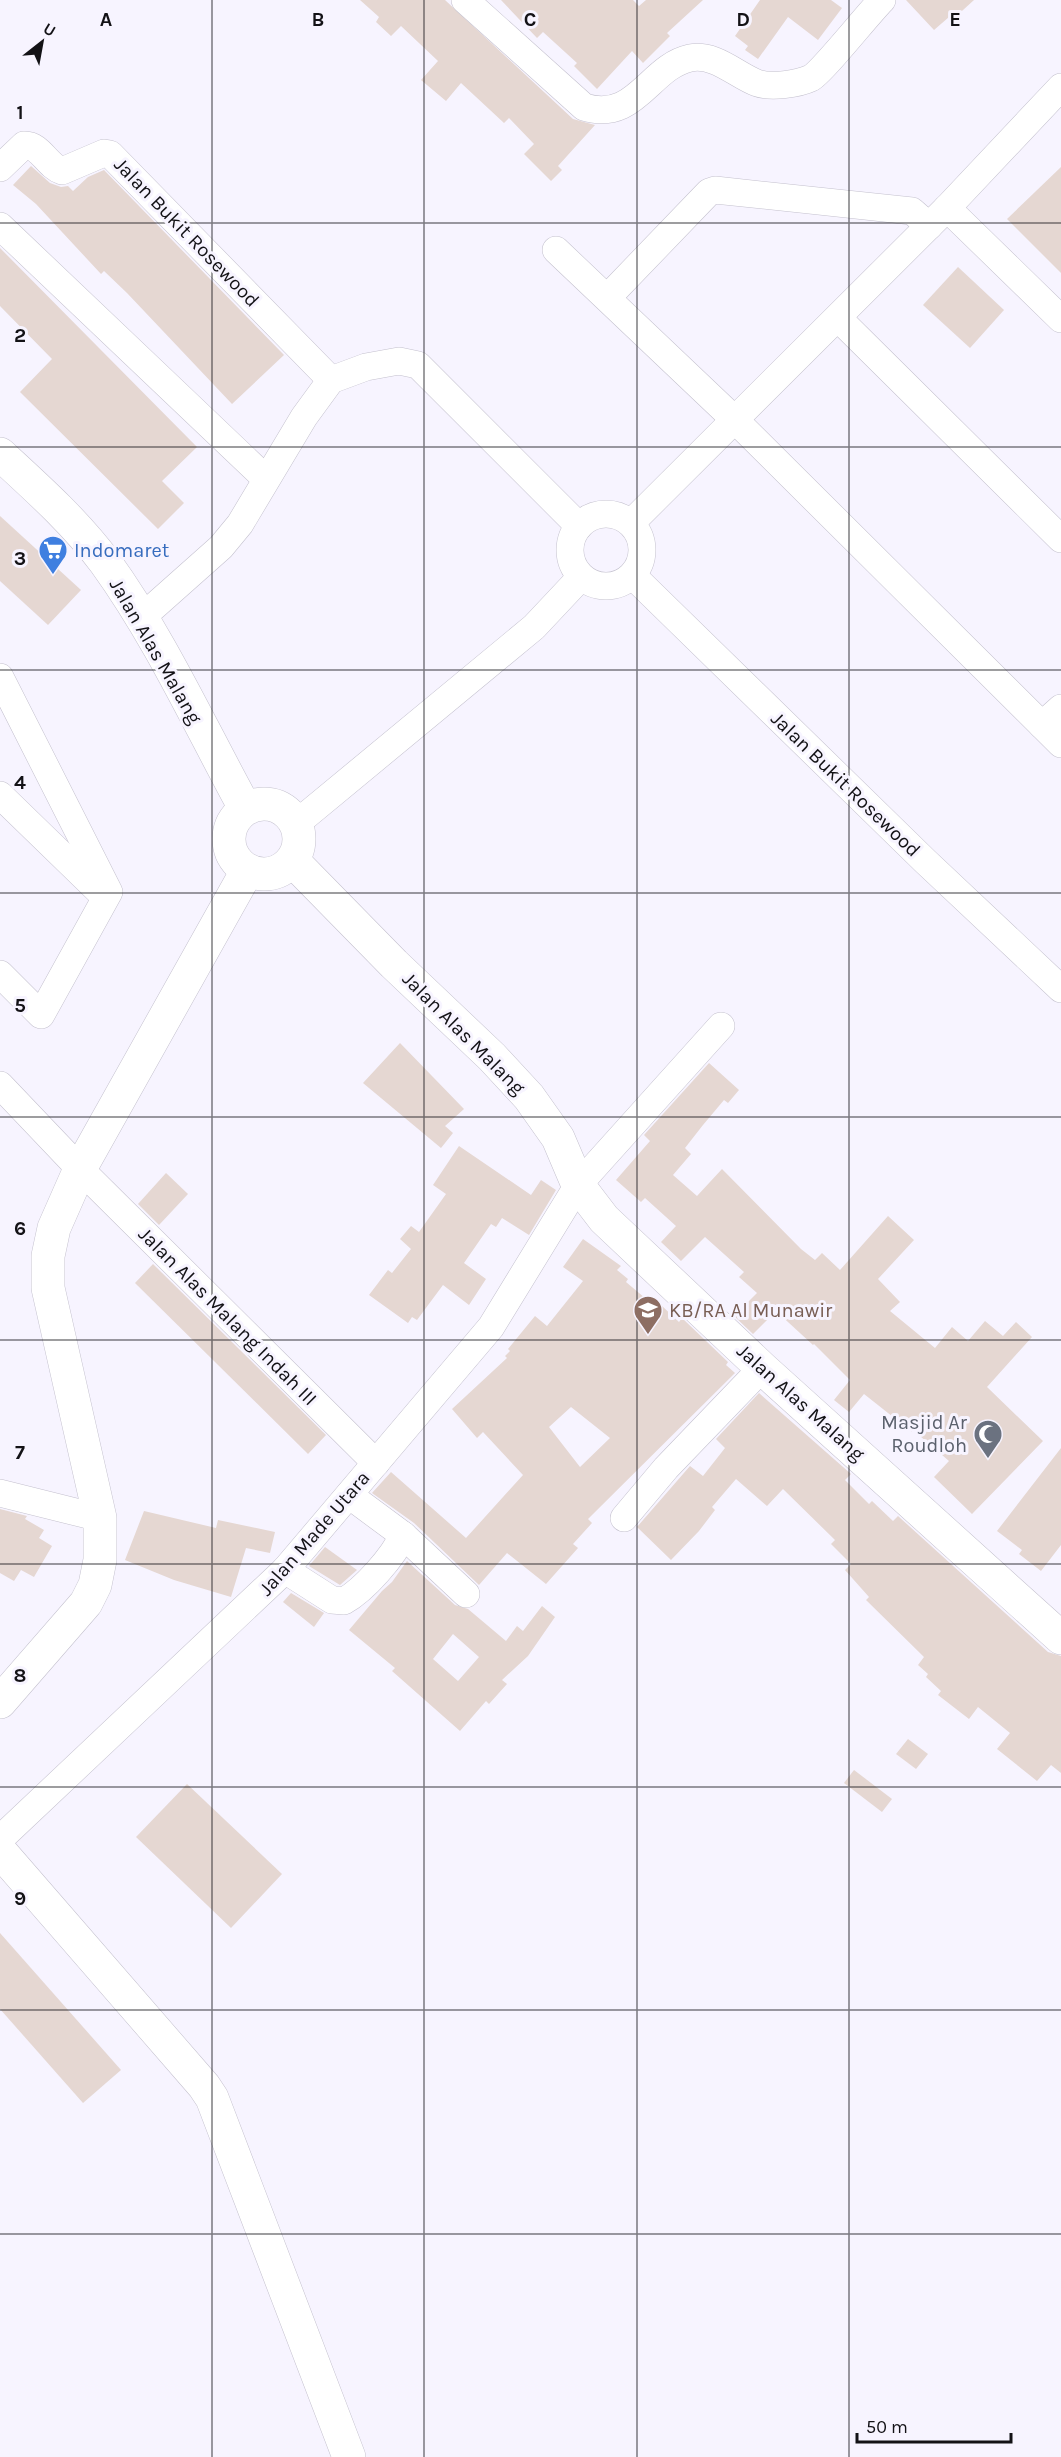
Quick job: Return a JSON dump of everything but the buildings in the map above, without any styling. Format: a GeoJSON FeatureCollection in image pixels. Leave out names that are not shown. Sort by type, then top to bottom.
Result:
{"type":"FeatureCollection","features":[{"type":"Feature","properties":{"kind":"main road","name":"Jalan Alas Malang"},"geometry":{"type":"LineString","coordinates":[[0,454],[54,504],[105,562],[180,686],[245,808]]}},
{"type":"Feature","properties":{"kind":"main road"},"geometry":{"type":"LineString","coordinates":[[264,803],[283,808],[297,823],[300,842],[293,861],[272,874],[248,871],[234,858],[228,840],[232,822],[245,808],[264,803]]}},
{"type":"Feature","properties":{"kind":"main road","name":"Jalan Alas Malang"},"geometry":{"type":"LineString","coordinates":[[293,861],[530,1097],[558,1138],[578,1185],[604,1219],[762,1368],[1061,1638]]}},
{"type":"Feature","properties":{"kind":"main road"},"geometry":{"type":"LineString","coordinates":[[0,1702],[86,1603],[94,1586],[100,1560],[100,1518],[48,1288],[48,1257],[54,1228],[80,1169],[248,871]]}},
{"type":"Feature","properties":{"kind":"main road"},"geometry":{"type":"LineString","coordinates":[[0,1851],[212,2098],[349,2457]]}},
{"type":"Feature","properties":{"kind":"street"},"geometry":{"type":"LineString","coordinates":[[465,0],[584,107],[599,112],[621,107],[675,65],[691,58],[721,62],[759,84],[790,84],[813,77],[865,5]]}},
{"type":"Feature","properties":{"kind":"street"},"geometry":{"type":"LineString","coordinates":[[631,523],[1056,102]]}},
{"type":"Feature","properties":{"kind":"street","name":"Jalan Bukit Rosewood"},"geometry":{"type":"LineString","coordinates":[[0,168],[24,145],[33,147],[56,169],[62,171],[104,153],[110,154],[331,380]]}},
{"type":"Feature","properties":{"kind":"street"},"geometry":{"type":"LineString","coordinates":[[608,297],[709,192],[715,190],[912,211],[938,217],[1061,320]]}},
{"type":"Feature","properties":{"kind":"street"},"geometry":{"type":"LineString","coordinates":[[0,226],[266,479]]}},
{"type":"Feature","properties":{"kind":"street"},"geometry":{"type":"LineString","coordinates":[[556,250],[1051,717],[1061,744]]}},
{"type":"Feature","properties":{"kind":"street"},"geometry":{"type":"LineString","coordinates":[[838,318],[1061,539]]}},
{"type":"Feature","properties":{"kind":"street"},"geometry":{"type":"LineString","coordinates":[[140,619],[221,547],[240,524],[304,417],[331,380],[366,367],[399,361],[418,365],[579,526]]}},
{"type":"Feature","properties":{"kind":"street"},"geometry":{"type":"LineString","coordinates":[[604,514],[619,516],[631,523],[643,544],[639,567],[633,576],[621,585],[607,587],[593,584],[581,577],[573,566],[570,552],[572,538],[579,526],[590,517],[604,514]]}},
{"type":"Feature","properties":{"kind":"street","name":"Jalan Bukit Rosewood"},"geometry":{"type":"LineString","coordinates":[[633,576],[925,861],[1061,989]]}},
{"type":"Feature","properties":{"kind":"street"},"geometry":{"type":"LineString","coordinates":[[297,823],[534,627],[581,577]]}},
{"type":"Feature","properties":{"kind":"street"},"geometry":{"type":"LineString","coordinates":[[0,677],[9,719],[109,892],[41,1016],[0,974]]}},
{"type":"Feature","properties":{"kind":"street"},"geometry":{"type":"LineString","coordinates":[[0,795],[106,898]]}},
{"type":"Feature","properties":{"kind":"street","name":"Jalan Made Utara"},"geometry":{"type":"LineString","coordinates":[[0,1839],[285,1570],[491,1326],[578,1185],[721,1026]]}},
{"type":"Feature","properties":{"kind":"street","name":"Jalan Alas Malang Indah III"},"geometry":{"type":"LineString","coordinates":[[0,1085],[80,1169],[376,1463]]}},
{"type":"Feature","properties":{"kind":"street"},"geometry":{"type":"LineString","coordinates":[[624,1518],[666,1468],[762,1368]]}},
{"type":"Feature","properties":{"kind":"street"},"geometry":{"type":"LineString","coordinates":[[0,1493],[100,1518]]}},
{"type":"Feature","properties":{"kind":"street"},"geometry":{"type":"LineString","coordinates":[[349,1495],[404,1535],[466,1594]]}},
{"type":"Feature","properties":{"kind":"street"},"geometry":{"type":"LineString","coordinates":[[285,1570],[332,1600],[344,1601],[361,1588],[393,1553],[404,1535]]}},
{"type":"Feature","properties":{"kind":"place","name":"Indomaret"},"geometry":{"type":"Point","coordinates":[53,576]}},
{"type":"Feature","properties":{"kind":"place","name":"KB/RA Al Munawir"},"geometry":{"type":"Point","coordinates":[648,1336]}},
{"type":"Feature","properties":{"kind":"place","name":"Masjid Ar Roudloh"},"geometry":{"type":"Point","coordinates":[988,1460]}}]}
